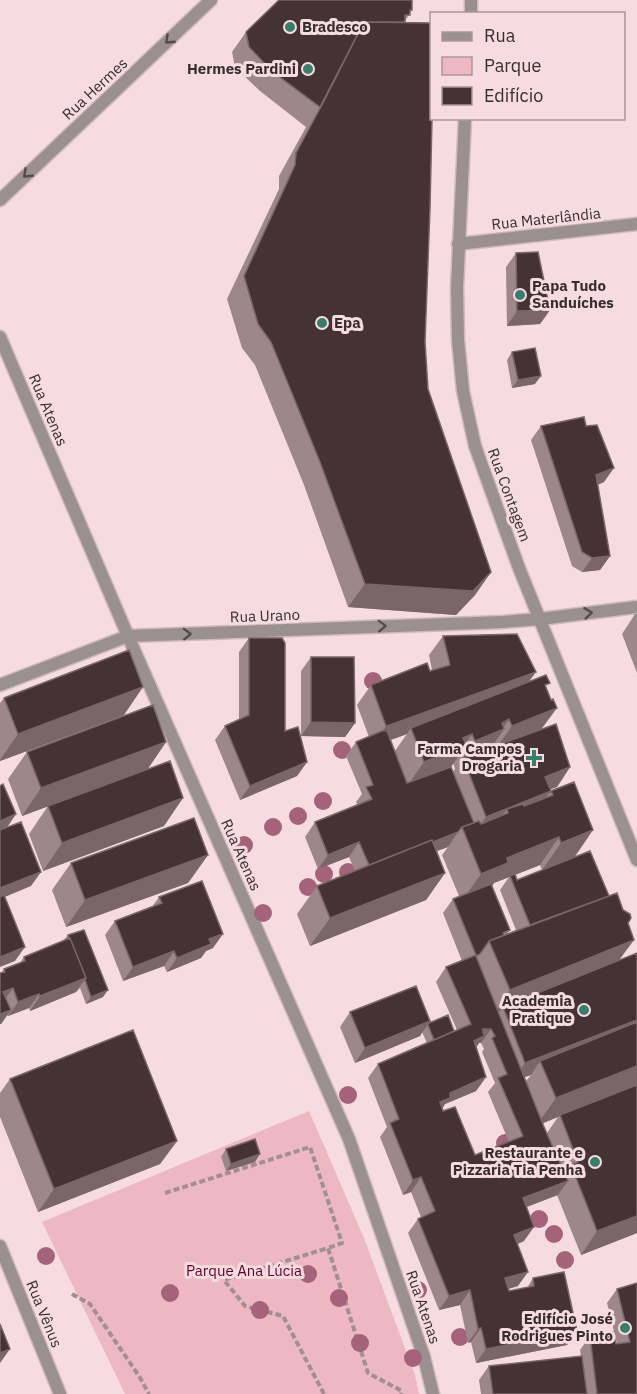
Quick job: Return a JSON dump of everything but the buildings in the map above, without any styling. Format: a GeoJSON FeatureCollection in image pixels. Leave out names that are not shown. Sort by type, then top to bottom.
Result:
{"type":"FeatureCollection","features":[{"type":"Feature","properties":{"kind":"street","name":"Rua Hermes"},"geometry":{"type":"LineString","coordinates":[[0,200],[211,0]]}},
{"type":"Feature","properties":{"kind":"street","name":"Rua Contagem"},"geometry":{"type":"LineString","coordinates":[[465,120],[458,244],[458,340],[463,391],[475,446],[540,619],[637,860]]}},
{"type":"Feature","properties":{"kind":"street","name":"Rua Materlândia"},"geometry":{"type":"LineString","coordinates":[[458,244],[637,224]]}},
{"type":"Feature","properties":{"kind":"street","name":"Rua Atenas"},"geometry":{"type":"LineString","coordinates":[[0,337],[128,636],[349,1139],[424,1358],[433,1394]]}},
{"type":"Feature","properties":{"kind":"street","name":"Rua Urano"},"geometry":{"type":"LineString","coordinates":[[0,685],[128,636],[540,619],[637,607]]}},
{"type":"Feature","properties":{"kind":"street","name":"Rua Vênus"},"geometry":{"type":"LineString","coordinates":[[0,1246],[60,1394]]}},
{"type":"Feature","properties":{"kind":"path"},"geometry":{"type":"LineString","coordinates":[[165,1193],[310,1147],[342,1243],[224,1280],[245,1306],[283,1316],[324,1394]]}},
{"type":"Feature","properties":{"kind":"path"},"geometry":{"type":"LineString","coordinates":[[328,1248],[368,1373],[402,1391],[401,1394]]}},
{"type":"Feature","properties":{"kind":"path"},"geometry":{"type":"LineString","coordinates":[[72,1294],[90,1304],[139,1376],[148,1394]]}},
{"type":"Feature","properties":{"kind":"green space","name":"Parque Ana Lúcia"},"geometry":{"type":"Polygon","coordinates":[[[309,1111],[364,1238],[415,1375],[419,1394],[125,1394],[42,1222],[309,1111]]]}},
{"type":"Feature","properties":{"kind":"place","name":"Bradesco"},"geometry":{"type":"Point","coordinates":[290,27]}},
{"type":"Feature","properties":{"kind":"place","name":"Hermes Pardini"},"geometry":{"type":"Point","coordinates":[308,69]}},
{"type":"Feature","properties":{"kind":"place","name":"Papa Tudo Sanduíches"},"geometry":{"type":"Point","coordinates":[520,295]}},
{"type":"Feature","properties":{"kind":"place","name":"Epa"},"geometry":{"type":"Point","coordinates":[322,323]}},
{"type":"Feature","properties":{"kind":"place","name":"Farma Campos Drogaria"},"geometry":{"type":"Point","coordinates":[534,758]}},
{"type":"Feature","properties":{"kind":"place","name":"Academia Pratique"},"geometry":{"type":"Point","coordinates":[584,1010]}},
{"type":"Feature","properties":{"kind":"place","name":"Restaurante e Pizzaria Tia Penha"},"geometry":{"type":"Point","coordinates":[595,1162]}},
{"type":"Feature","properties":{"kind":"place","name":"Edifício José Rodrigues Pinto"},"geometry":{"type":"Point","coordinates":[625,1328]}}]}
